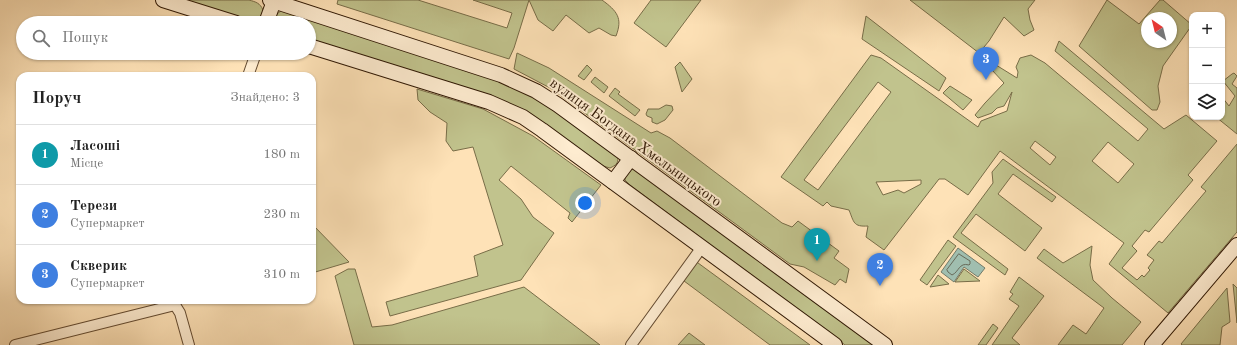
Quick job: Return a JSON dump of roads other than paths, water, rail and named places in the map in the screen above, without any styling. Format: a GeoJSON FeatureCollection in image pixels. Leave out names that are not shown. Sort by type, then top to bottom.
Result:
{"type":"FeatureCollection","features":[{"type":"Feature","properties":{"kind":"street"},"geometry":{"type":"LineString","coordinates":[[163,0],[214,16]]}},
{"type":"Feature","properties":{"kind":"street"},"geometry":{"type":"LineString","coordinates":[[268,16],[273,0]]}},
{"type":"Feature","properties":{"kind":"street","name":"вулиця Богдана Хмельницького"},"geometry":{"type":"LineString","coordinates":[[273,0],[501,75],[536,91],[558,105],[631,158],[885,345]]}},
{"type":"Feature","properties":{"kind":"street"},"geometry":{"type":"LineString","coordinates":[[316,48],[496,105],[523,118],[542,130],[835,345]]}},
{"type":"Feature","properties":{"kind":"street"},"geometry":{"type":"LineString","coordinates":[[249,72],[254,60]]}},
{"type":"Feature","properties":{"kind":"street"},"geometry":{"type":"LineString","coordinates":[[613,182],[631,158]]}},
{"type":"Feature","properties":{"kind":"street"},"geometry":{"type":"LineString","coordinates":[[1152,345],[1237,245]]}},
{"type":"Feature","properties":{"kind":"street"},"geometry":{"type":"LineString","coordinates":[[631,345],[702,247]]}},
{"type":"Feature","properties":{"kind":"street"},"geometry":{"type":"LineString","coordinates":[[15,345],[44,341],[169,304]]}},
{"type":"Feature","properties":{"kind":"street"},"geometry":{"type":"LineString","coordinates":[[177,304],[189,345]]}},
{"type":"Feature","properties":{"kind":"water"},"geometry":{"type":"Polygon","coordinates":[[[958,248],[985,268],[978,277],[964,267],[954,282],[941,272],[958,248]]]}},
{"type":"Feature","properties":{"kind":"place","name":"Скверик"},"geometry":{"type":"Point","coordinates":[986,80]}},
{"type":"Feature","properties":{"kind":"place","name":"Ласоші"},"geometry":{"type":"Point","coordinates":[817,261]}},
{"type":"Feature","properties":{"kind":"place","name":"Терези"},"geometry":{"type":"Point","coordinates":[880,286]}}]}
